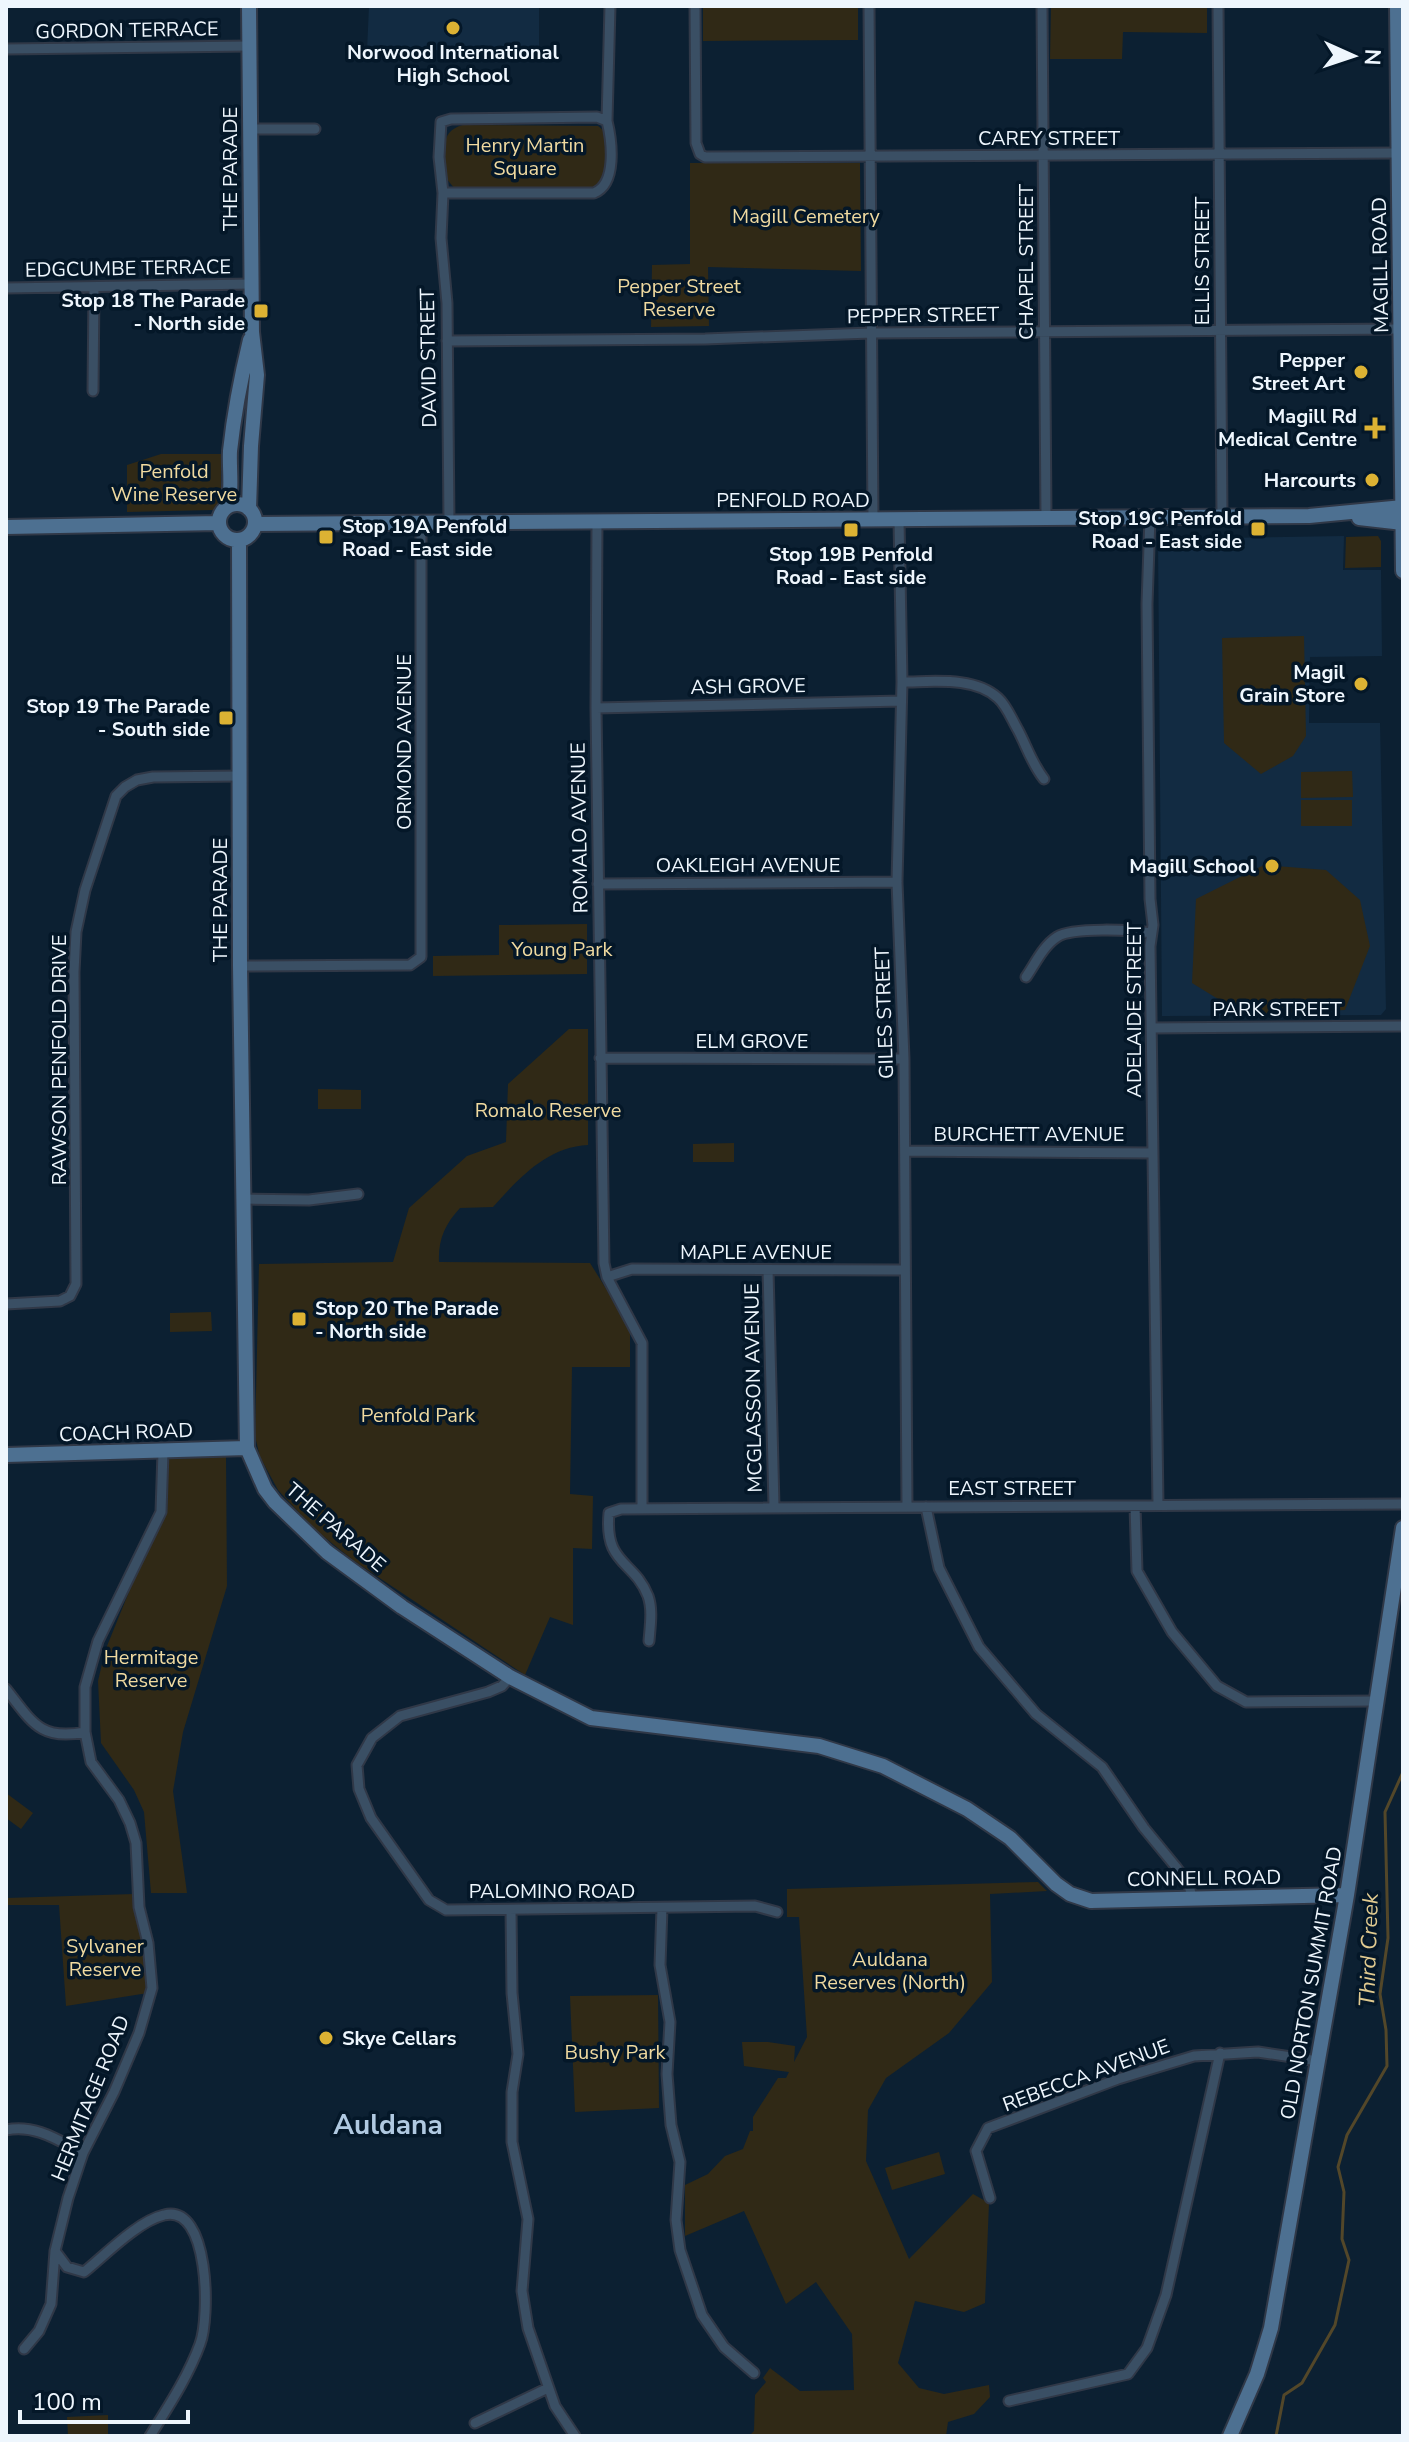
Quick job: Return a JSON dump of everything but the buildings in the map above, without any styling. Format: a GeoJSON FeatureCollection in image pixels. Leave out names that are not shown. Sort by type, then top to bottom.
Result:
{"type":"FeatureCollection","features":[{"type":"Feature","properties":{"kind":"main road","name":"THE PARADE"},"geometry":{"type":"LineString","coordinates":[[249,6],[252,332],[257,375],[249,509]]}},
{"type":"Feature","properties":{"kind":"main road","name":"MAGILL ROAD"},"geometry":{"type":"LineString","coordinates":[[1397,6],[1403,571]]}},
{"type":"Feature","properties":{"kind":"main road","name":"THE PARADE"},"geometry":{"type":"LineString","coordinates":[[227,507],[230,454],[252,332]]}},
{"type":"Feature","properties":{"kind":"main road"},"geometry":{"type":"LineString","coordinates":[[238,504],[249,509],[255,524],[249,535],[239,540],[224,534],[219,523],[227,507],[238,504]]}},
{"type":"Feature","properties":{"kind":"main road","name":"PENFOLD ROAD"},"geometry":{"type":"LineString","coordinates":[[255,524],[1222,517],[1331,515],[1403,507]]}},
{"type":"Feature","properties":{"kind":"main road","name":"PENFOLD ROAD"},"geometry":{"type":"LineString","coordinates":[[1331,515],[1403,523]]}},
{"type":"Feature","properties":{"kind":"main road"},"geometry":{"type":"LineString","coordinates":[[6,527],[219,523]]}},
{"type":"Feature","properties":{"kind":"main road","name":"THE PARADE"},"geometry":{"type":"LineString","coordinates":[[239,540],[240,966],[247,1448],[265,1489],[327,1552],[385,1596],[510,1677],[591,1718],[683,1732],[819,1746],[883,1766],[943,1795],[989,1823],[1010,1838],[1070,1894],[1091,1901],[1110,1899]]}},
{"type":"Feature","properties":{"kind":"main road","name":"COACH ROAD"},"geometry":{"type":"LineString","coordinates":[[6,1455],[247,1448]]}},
{"type":"Feature","properties":{"kind":"main road","name":"OLD NORTON SUMMIT ROAD"},"geometry":{"type":"LineString","coordinates":[[1230,2436],[1257,2374],[1271,2328],[1347,1895],[1403,1528]]}},
{"type":"Feature","properties":{"kind":"main road","name":"CONNELL ROAD"},"geometry":{"type":"LineString","coordinates":[[1110,1899],[1347,1895]]}},
{"type":"Feature","properties":{"kind":"street"},"geometry":{"type":"LineString","coordinates":[[607,121],[582,117],[451,119],[441,122],[439,157],[443,193],[594,193],[604,189],[609,179],[610,6]]}},
{"type":"Feature","properties":{"kind":"street","name":"CAREY STREET"},"geometry":{"type":"LineString","coordinates":[[695,6],[696,143],[700,154],[713,158],[1398,153]]}},
{"type":"Feature","properties":{"kind":"street"},"geometry":{"type":"LineString","coordinates":[[869,6],[873,519]]}},
{"type":"Feature","properties":{"kind":"street","name":"CHAPEL STREET"},"geometry":{"type":"LineString","coordinates":[[1042,6],[1046,517]]}},
{"type":"Feature","properties":{"kind":"street","name":"ELLIS STREET"},"geometry":{"type":"LineString","coordinates":[[1218,6],[1222,517]]}},
{"type":"Feature","properties":{"kind":"street","name":"GORDON TERRACE"},"geometry":{"type":"LineString","coordinates":[[6,49],[249,46]]}},
{"type":"Feature","properties":{"kind":"street"},"geometry":{"type":"LineString","coordinates":[[250,129],[315,129]]}},
{"type":"Feature","properties":{"kind":"street","name":"DAVID STREET"},"geometry":{"type":"LineString","coordinates":[[443,193],[441,238],[447,303],[449,523]]}},
{"type":"Feature","properties":{"kind":"street","name":"EDGCUMBE TERRACE"},"geometry":{"type":"LineString","coordinates":[[6,288],[251,284]]}},
{"type":"Feature","properties":{"kind":"street"},"geometry":{"type":"LineString","coordinates":[[93,391],[94,288]]}},
{"type":"Feature","properties":{"kind":"street","name":"PEPPER STREET"},"geometry":{"type":"LineString","coordinates":[[447,341],[705,339],[871,333],[1400,329]]}},
{"type":"Feature","properties":{"kind":"street","name":"ADELAIDE STREET"},"geometry":{"type":"LineString","coordinates":[[1150,517],[1147,604],[1158,1505]]}},
{"type":"Feature","properties":{"kind":"street","name":"GILES STREET"},"geometry":{"type":"LineString","coordinates":[[899,520],[902,682],[897,882],[904,1059],[907,1506]]}},
{"type":"Feature","properties":{"kind":"street","name":"ROMALO AVENUE"},"geometry":{"type":"LineString","coordinates":[[597,522],[596,708],[604,1263],[607,1277],[642,1343],[642,1509]]}},
{"type":"Feature","properties":{"kind":"street","name":"ORMOND AVENUE"},"geometry":{"type":"LineString","coordinates":[[240,966],[410,965],[419,961],[422,952],[421,523]]}},
{"type":"Feature","properties":{"kind":"street"},"geometry":{"type":"LineString","coordinates":[[902,682],[949,682],[977,686],[997,697],[1019,733],[1033,765],[1044,779]]}},
{"type":"Feature","properties":{"kind":"street","name":"ASH GROVE"},"geometry":{"type":"LineString","coordinates":[[596,708],[901,701]]}},
{"type":"Feature","properties":{"kind":"street","name":"RAWSON PENFOLD DRIVE"},"geometry":{"type":"LineString","coordinates":[[6,1304],[60,1301],[70,1296],[76,1284],[76,932],[85,890],[110,809],[116,796],[137,780],[240,776]]}},
{"type":"Feature","properties":{"kind":"street","name":"OAKLEIGH AVENUE"},"geometry":{"type":"LineString","coordinates":[[598,884],[897,882]]}},
{"type":"Feature","properties":{"kind":"street"},"geometry":{"type":"LineString","coordinates":[[1026,977],[1048,944],[1060,935],[1083,932],[1151,933]]}},
{"type":"Feature","properties":{"kind":"street","name":"PARK STREET"},"geometry":{"type":"LineString","coordinates":[[1151,1028],[1403,1026]]}},
{"type":"Feature","properties":{"kind":"street","name":"ELM GROVE"},"geometry":{"type":"LineString","coordinates":[[600,1058],[904,1059]]}},
{"type":"Feature","properties":{"kind":"street","name":"BURCHETT AVENUE"},"geometry":{"type":"LineString","coordinates":[[905,1151],[1152,1153]]}},
{"type":"Feature","properties":{"kind":"street"},"geometry":{"type":"LineString","coordinates":[[244,1199],[309,1200],[358,1194]]}},
{"type":"Feature","properties":{"kind":"street","name":"MAPLE AVENUE"},"geometry":{"type":"LineString","coordinates":[[607,1277],[632,1269],[905,1270]]}},
{"type":"Feature","properties":{"kind":"street","name":"MCGLASSON AVENUE"},"geometry":{"type":"LineString","coordinates":[[768,1270],[774,1506]]}},
{"type":"Feature","properties":{"kind":"street","name":"HERMITAGE ROAD"},"geometry":{"type":"LineString","coordinates":[[24,2349],[39,2331],[51,2304],[55,2251],[83,2153],[139,2033],[152,1988],[148,1943],[139,1907],[136,1843],[119,1800],[91,1762],[85,1732],[85,1687],[98,1641],[161,1512],[163,1452]]}},
{"type":"Feature","properties":{"kind":"street","name":"EAST STREET"},"geometry":{"type":"LineString","coordinates":[[649,1641],[651,1616],[648,1596],[615,1554],[607,1532],[609,1513],[621,1509],[1403,1504]]}},
{"type":"Feature","properties":{"kind":"street"},"geometry":{"type":"LineString","coordinates":[[1135,1506],[1137,1571],[1172,1632],[1217,1686],[1246,1702],[1376,1701]]}},
{"type":"Feature","properties":{"kind":"street"},"geometry":{"type":"LineString","coordinates":[[926,1507],[939,1568],[979,1647],[1036,1714],[1102,1767],[1189,1885],[1192,1898]]}},
{"type":"Feature","properties":{"kind":"street","name":"PALOMINO ROAD"},"geometry":{"type":"LineString","coordinates":[[510,1677],[502,1686],[488,1692],[400,1716],[372,1738],[357,1765],[359,1789],[371,1818],[429,1900],[446,1910],[755,1906],[777,1912]]}},
{"type":"Feature","properties":{"kind":"street"},"geometry":{"type":"LineString","coordinates":[[6,1689],[46,1732],[66,1736],[85,1732]]}},
{"type":"Feature","properties":{"kind":"street"},"geometry":{"type":"LineString","coordinates":[[662,1908],[660,1965],[670,2022],[667,2074],[671,2125],[680,2162],[676,2220],[680,2250],[702,2315],[724,2347],[754,2373]]}},
{"type":"Feature","properties":{"kind":"street"},"geometry":{"type":"LineString","coordinates":[[511,1910],[512,1993],[518,2054],[512,2092],[512,2142],[528,2219],[522,2291],[528,2328],[548,2388],[555,2406],[575,2436]]}},
{"type":"Feature","properties":{"kind":"street","name":"REBECCA AVENUE"},"geometry":{"type":"LineString","coordinates":[[990,2198],[976,2151],[988,2128],[1118,2079],[1194,2056],[1258,2052],[1318,2061]]}},
{"type":"Feature","properties":{"kind":"street"},"geometry":{"type":"LineString","coordinates":[[1009,2401],[1128,2374],[1147,2348],[1166,2295],[1220,2053]]}},
{"type":"Feature","properties":{"kind":"street"},"geometry":{"type":"LineString","coordinates":[[6,2130],[23,2127],[47,2134],[83,2153]]}},
{"type":"Feature","properties":{"kind":"street"},"geometry":{"type":"LineString","coordinates":[[55,2251],[67,2267],[84,2272],[146,2223],[166,2213],[185,2217],[192,2226],[200,2247],[205,2302],[202,2342],[185,2378],[150,2436]]}},
{"type":"Feature","properties":{"kind":"street"},"geometry":{"type":"LineString","coordinates":[[475,2423],[548,2388]]}},
{"type":"Feature","properties":{"kind":"shaded area","name":"Norwood International High School"},"geometry":{"type":"Polygon","coordinates":[[[369,6],[539,6],[539,49],[367,51],[369,6]]]}},
{"type":"Feature","properties":{"kind":"shaded area","name":"Magill School"},"geometry":{"type":"Polygon","coordinates":[[[1344,536],[1343,570],[1381,570],[1382,656],[1310,657],[1309,723],[1380,723],[1386,1009],[1381,1015],[1162,1016],[1158,539],[1344,536]]]}},
{"type":"Feature","properties":{"kind":"green space"},"geometry":{"type":"Polygon","coordinates":[[[703,6],[858,6],[858,40],[703,41],[703,6]]]}},
{"type":"Feature","properties":{"kind":"green space"},"geometry":{"type":"Polygon","coordinates":[[[1051,6],[1207,6],[1207,33],[1123,32],[1122,59],[1050,59],[1051,6]]]}},
{"type":"Feature","properties":{"kind":"green space","name":"Henry Martin Square"},"geometry":{"type":"Polygon","coordinates":[[[463,125],[598,126],[603,130],[606,150],[601,184],[593,187],[455,189],[445,177],[445,145],[449,133],[463,125]]]}},
{"type":"Feature","properties":{"kind":"green space","name":"Magill Cemetery"},"geometry":{"type":"Polygon","coordinates":[[[690,163],[860,163],[861,271],[708,267],[709,326],[651,327],[652,265],[690,264],[690,163]]]}},
{"type":"Feature","properties":{"kind":"green space","name":"Penfold Wine Reserve"},"geometry":{"type":"Polygon","coordinates":[[[161,454],[221,454],[221,502],[213,510],[127,512],[127,465],[161,454]]]}},
{"type":"Feature","properties":{"kind":"green space"},"geometry":{"type":"Polygon","coordinates":[[[1378,536],[1381,541],[1381,567],[1345,568],[1346,537],[1378,536]]]}},
{"type":"Feature","properties":{"kind":"green space"},"geometry":{"type":"Polygon","coordinates":[[[1304,636],[1306,736],[1293,756],[1261,774],[1224,743],[1222,638],[1304,636]]]}},
{"type":"Feature","properties":{"kind":"green space"},"geometry":{"type":"Polygon","coordinates":[[[1352,771],[1353,797],[1301,798],[1301,772],[1352,771]]]}},
{"type":"Feature","properties":{"kind":"green space"},"geometry":{"type":"Polygon","coordinates":[[[1301,800],[1352,800],[1352,826],[1301,826],[1301,800]]]}},
{"type":"Feature","properties":{"kind":"green space"},"geometry":{"type":"Polygon","coordinates":[[[1264,865],[1326,870],[1360,900],[1370,946],[1345,1010],[1244,1015],[1192,983],[1196,899],[1264,865]]]}},
{"type":"Feature","properties":{"kind":"green space","name":"Young Park"},"geometry":{"type":"Polygon","coordinates":[[[587,924],[587,974],[433,976],[433,956],[499,955],[499,925],[587,924]]]}},
{"type":"Feature","properties":{"kind":"green space","name":"Penfold Park"},"geometry":{"type":"Polygon","coordinates":[[[569,1029],[588,1029],[588,1145],[560,1151],[547,1158],[524,1175],[493,1207],[460,1208],[444,1233],[439,1254],[439,1262],[590,1263],[630,1327],[630,1367],[572,1367],[570,1494],[593,1496],[592,1549],[573,1548],[573,1625],[550,1617],[525,1675],[354,1561],[313,1528],[278,1490],[260,1457],[255,1436],[259,1264],[393,1262],[409,1208],[467,1156],[506,1142],[508,1084],[569,1029]]]}},
{"type":"Feature","properties":{"kind":"green space"},"geometry":{"type":"Polygon","coordinates":[[[318,1089],[361,1090],[361,1109],[318,1109],[318,1089]]]}},
{"type":"Feature","properties":{"kind":"green space"},"geometry":{"type":"Polygon","coordinates":[[[734,1143],[734,1162],[693,1162],[693,1144],[734,1143]]]}},
{"type":"Feature","properties":{"kind":"green space"},"geometry":{"type":"Polygon","coordinates":[[[211,1312],[212,1331],[170,1332],[170,1313],[211,1312]]]}},
{"type":"Feature","properties":{"kind":"green space","name":"Hermitage Reserve"},"geometry":{"type":"Polygon","coordinates":[[[226,1456],[227,1586],[183,1732],[173,1791],[187,1893],[151,1893],[144,1812],[134,1790],[101,1743],[98,1681],[105,1651],[139,1567],[167,1510],[168,1459],[226,1456]]]}},
{"type":"Feature","properties":{"kind":"green space"},"geometry":{"type":"Polygon","coordinates":[[[6,1793],[33,1813],[21,1829],[6,1818],[6,1793]]]}},
{"type":"Feature","properties":{"kind":"green space","name":"Auldana Reserves (North)"},"geometry":{"type":"Polygon","coordinates":[[[1038,1882],[1047,1891],[990,1894],[992,1982],[949,2033],[886,2078],[868,2110],[866,2161],[909,2259],[973,2194],[989,2203],[985,2303],[964,2312],[915,2301],[898,2363],[919,2388],[944,2394],[989,2385],[990,2397],[974,2414],[948,2422],[946,2436],[749,2436],[754,2431],[755,2395],[766,2382],[763,2378],[770,2368],[800,2391],[854,2390],[852,2334],[816,2282],[786,2304],[744,2211],[685,2236],[685,2185],[708,2174],[725,2156],[743,2149],[750,2131],[753,2131],[753,2117],[778,2078],[786,2078],[789,2072],[744,2066],[742,2042],[795,2046],[794,2062],[807,2037],[799,1917],[787,1917],[787,1889],[1038,1882]]]}},
{"type":"Feature","properties":{"kind":"green space","name":"Sylvaner Reserve"},"geometry":{"type":"Polygon","coordinates":[[[134,1894],[148,1961],[148,1993],[66,2006],[59,1905],[6,1905],[6,1898],[134,1894]]]}},
{"type":"Feature","properties":{"kind":"green space","name":"Bushy Park"},"geometry":{"type":"Polygon","coordinates":[[[658,1995],[659,2108],[575,2112],[570,1996],[658,1995]]]}},
{"type":"Feature","properties":{"kind":"green space"},"geometry":{"type":"Polygon","coordinates":[[[939,2152],[945,2174],[892,2190],[885,2168],[939,2152]]]}},
{"type":"Feature","properties":{"kind":"green space"},"geometry":{"type":"Polygon","coordinates":[[[108,2415],[108,2435],[68,2436],[67,2417],[108,2415]]]}},
{"type":"Feature","properties":{"kind":"waterway","name":"Third Creek"},"geometry":{"type":"LineString","coordinates":[[1276,2436],[1284,2395],[1302,2383],[1335,2325],[1349,2260],[1342,2239],[1344,2192],[1338,2167],[1347,2135],[1387,2066],[1386,2030],[1380,1994],[1388,1938],[1385,1812],[1403,1772]]}},
{"type":"Feature","properties":{"kind":"place","name":"Norwood International High School"},"geometry":{"type":"Point","coordinates":[453,28]}},
{"type":"Feature","properties":{"kind":"place","name":"Stop 18 The Parade - North side"},"geometry":{"type":"Point","coordinates":[261,311]}},
{"type":"Feature","properties":{"kind":"place","name":"Pepper Street Art"},"geometry":{"type":"Point","coordinates":[1361,372]}},
{"type":"Feature","properties":{"kind":"place","name":"Magill Rd Medical Centre"},"geometry":{"type":"Point","coordinates":[1375,428]}},
{"type":"Feature","properties":{"kind":"place","name":"Harcourts"},"geometry":{"type":"Point","coordinates":[1372,480]}},
{"type":"Feature","properties":{"kind":"place","name":"Stop 19C Penfold Road - East side"},"geometry":{"type":"Point","coordinates":[1258,529]}},
{"type":"Feature","properties":{"kind":"place","name":"Stop 19B Penfold Road - East side"},"geometry":{"type":"Point","coordinates":[851,530]}},
{"type":"Feature","properties":{"kind":"place","name":"Stop 19A Penfold Road - East side"},"geometry":{"type":"Point","coordinates":[326,537]}},
{"type":"Feature","properties":{"kind":"place","name":"Magil Grain Store"},"geometry":{"type":"Point","coordinates":[1361,684]}},
{"type":"Feature","properties":{"kind":"place","name":"Stop 19 The Parade - South side"},"geometry":{"type":"Point","coordinates":[226,718]}},
{"type":"Feature","properties":{"kind":"place","name":"Magill School"},"geometry":{"type":"Point","coordinates":[1272,866]}},
{"type":"Feature","properties":{"kind":"place","name":"Stop 20 The Parade - North side"},"geometry":{"type":"Point","coordinates":[299,1319]}},
{"type":"Feature","properties":{"kind":"place","name":"Skye Cellars"},"geometry":{"type":"Point","coordinates":[326,2038]}},
{"type":"Feature","properties":{"kind":"district","name":"Auldana"},"geometry":{"type":"Point","coordinates":[388,2124]}},
{"type":"Feature","properties":{"kind":"park label","name":"Pepper Street Reserve"},"geometry":{"type":"Point","coordinates":[679,298]}},
{"type":"Feature","properties":{"kind":"park label","name":"Romalo Reserve"},"geometry":{"type":"Point","coordinates":[548,1110]}}]}
